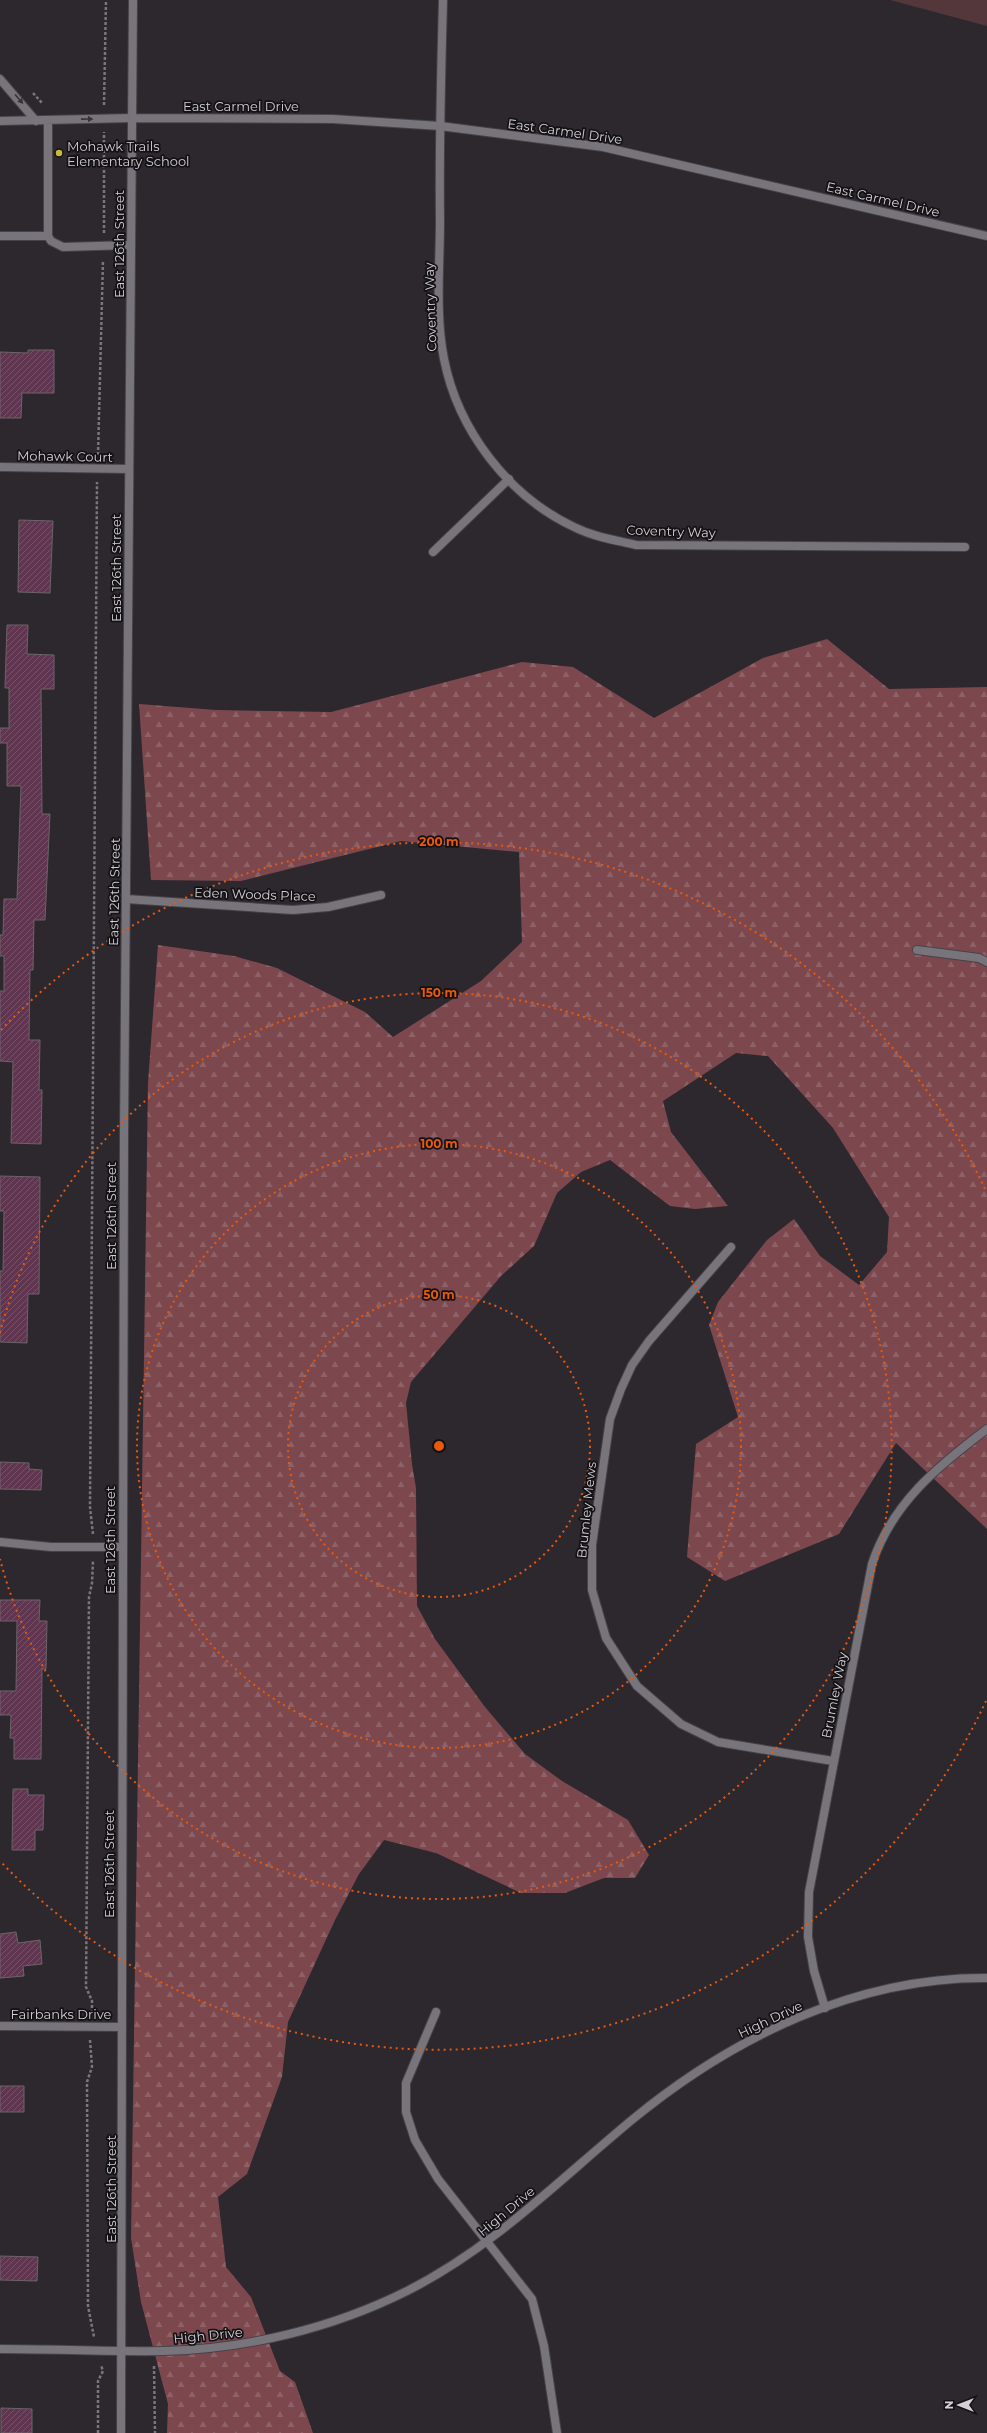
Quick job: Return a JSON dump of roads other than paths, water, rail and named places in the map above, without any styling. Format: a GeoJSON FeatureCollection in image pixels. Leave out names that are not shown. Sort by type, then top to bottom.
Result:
{"type":"FeatureCollection","features":[{"type":"Feature","properties":{"kind":"street","name":"East 126th Street"},"geometry":{"type":"LineString","coordinates":[[121,2433],[122,1547],[133,0]]}},
{"type":"Feature","properties":{"kind":"street","name":"Coventry Way"},"geometry":{"type":"LineString","coordinates":[[443,0],[440,126],[440,318],[444,359],[457,406],[475,440],[509,479],[527,496],[573,527],[601,538],[636,545],[965,547]]}},
{"type":"Feature","properties":{"kind":"street"},"geometry":{"type":"LineString","coordinates":[[0,79],[36,121]]}},
{"type":"Feature","properties":{"kind":"street","name":"East Carmel Drive"},"geometry":{"type":"LineString","coordinates":[[0,121],[132,118],[333,119],[440,126],[603,147],[987,236]]}},
{"type":"Feature","properties":{"kind":"street"},"geometry":{"type":"LineString","coordinates":[[48,120],[48,236],[55,245],[63,246],[131,246]]}},
{"type":"Feature","properties":{"kind":"street"},"geometry":{"type":"LineString","coordinates":[[0,236],[48,236]]}},
{"type":"Feature","properties":{"kind":"street","name":"Mohawk Court"},"geometry":{"type":"LineString","coordinates":[[0,467],[129,469]]}},
{"type":"Feature","properties":{"kind":"street"},"geometry":{"type":"LineString","coordinates":[[433,552],[509,479]]}},
{"type":"Feature","properties":{"kind":"street","name":"Eden Woods Place"},"geometry":{"type":"LineString","coordinates":[[126,900],[293,910],[328,908],[382,895]]}},
{"type":"Feature","properties":{"kind":"street"},"geometry":{"type":"LineString","coordinates":[[917,950],[979,958],[987,962]]}},
{"type":"Feature","properties":{"kind":"street","name":"Brumley Mews"},"geometry":{"type":"LineString","coordinates":[[731,1247],[649,1341],[632,1365],[621,1389],[610,1418],[592,1545],[592,1590],[606,1638],[637,1686],[681,1724],[718,1742],[833,1761]]}},
{"type":"Feature","properties":{"kind":"street","name":"Brumley Way"},"geometry":{"type":"LineString","coordinates":[[825,2008],[814,1971],[809,1944],[809,1892],[872,1564],[879,1542],[897,1512],[916,1488],[940,1465],[987,1429]]}},
{"type":"Feature","properties":{"kind":"street"},"geometry":{"type":"LineString","coordinates":[[0,1542],[51,1547],[122,1547]]}},
{"type":"Feature","properties":{"kind":"street","name":"High Drive"},"geometry":{"type":"LineString","coordinates":[[0,2349],[154,2351],[239,2345],[288,2335],[352,2314],[406,2292],[489,2242],[636,2117],[722,2056],[759,2035],[825,2008],[868,1993],[913,1982],[987,1978]]}},
{"type":"Feature","properties":{"kind":"street"},"geometry":{"type":"LineString","coordinates":[[436,2012],[406,2083],[406,2112],[415,2140],[438,2179],[489,2242],[532,2299],[544,2346],[557,2433]]}},
{"type":"Feature","properties":{"kind":"street","name":"Fairbanks Drive"},"geometry":{"type":"LineString","coordinates":[[0,2026],[122,2027]]}},
{"type":"Feature","properties":{"kind":"place","name":"Mohawk Trails Elementary School"},"geometry":{"type":"Point","coordinates":[59,153]}}]}
